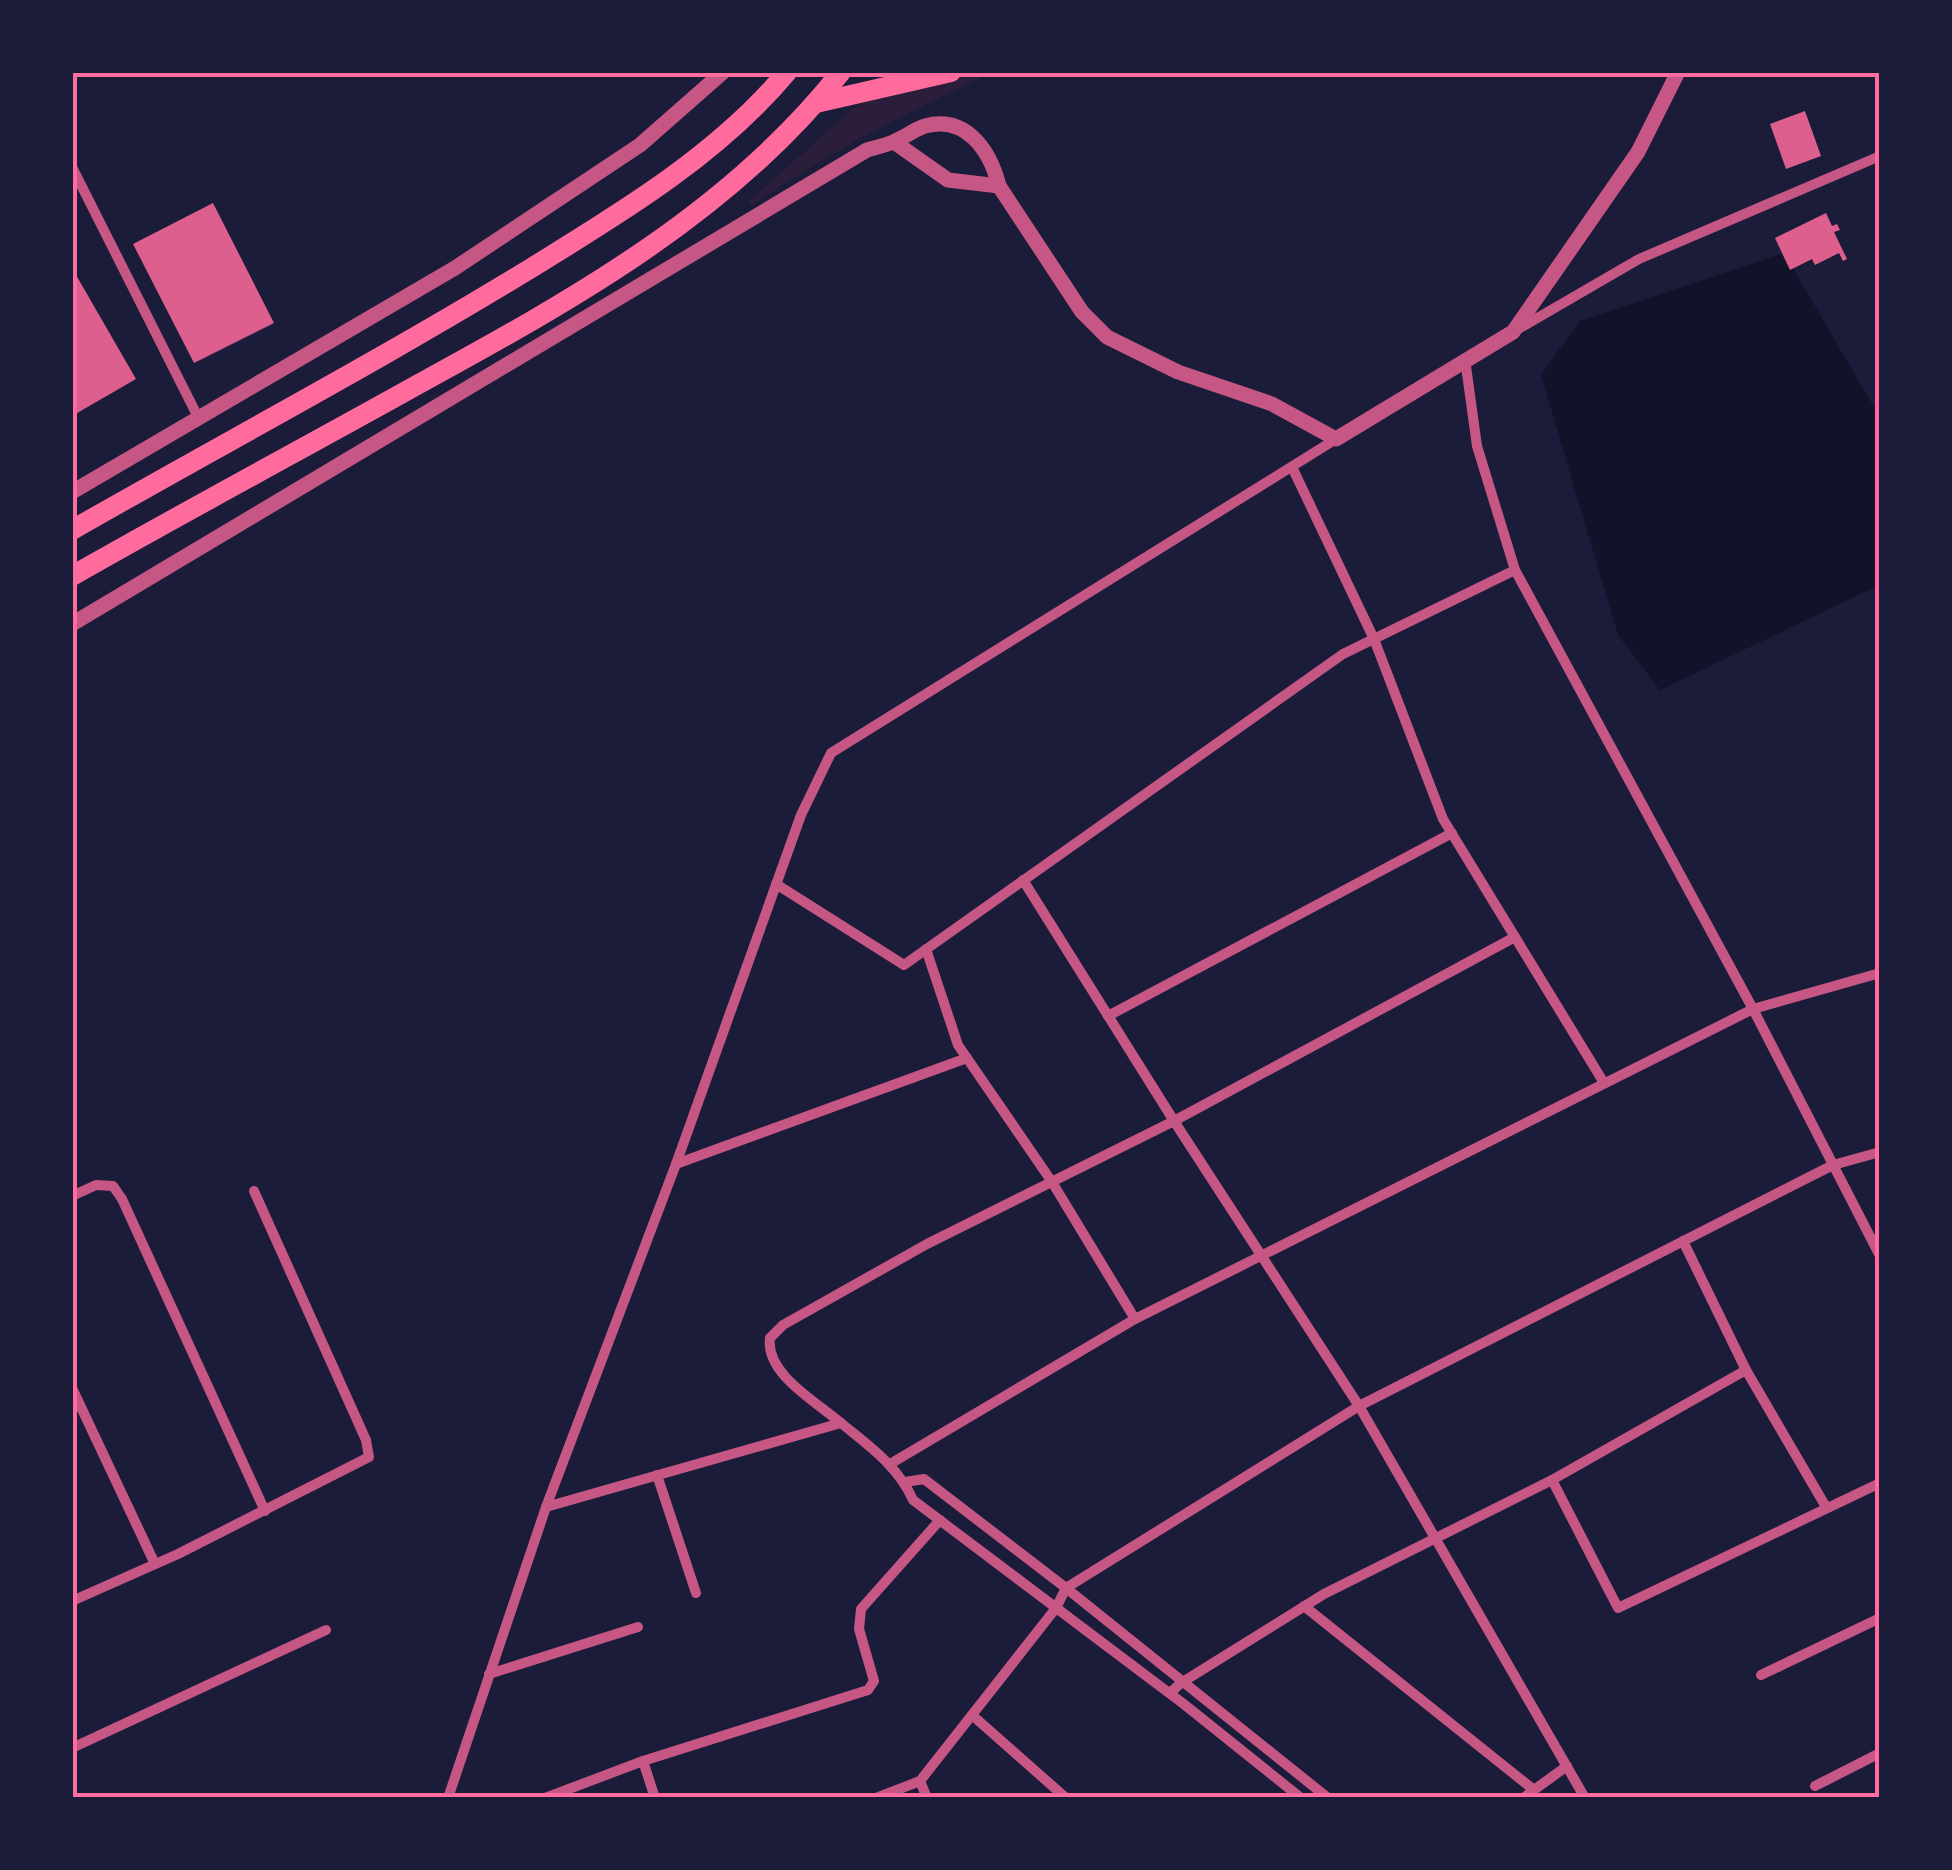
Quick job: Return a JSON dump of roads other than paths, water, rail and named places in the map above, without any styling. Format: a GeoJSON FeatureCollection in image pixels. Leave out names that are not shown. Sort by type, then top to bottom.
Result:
{"type":"FeatureCollection","features":[{"type":"Feature","properties":{"kind":"highway"},"geometry":{"type":"LineString","coordinates":[[72,530],[448,320],[608,221],[715,143],[787,72]]}},
{"type":"Feature","properties":{"kind":"highway"},"geometry":{"type":"LineString","coordinates":[[72,576],[550,311],[678,230],[735,183],[816,103],[841,72]]}},
{"type":"Feature","properties":{"kind":"highway"},"geometry":{"type":"LineString","coordinates":[[816,103],[951,72]]}},
{"type":"Feature","properties":{"kind":"street"},"geometry":{"type":"LineString","coordinates":[[72,492],[455,268],[640,145],[723,72]]}},
{"type":"Feature","properties":{"kind":"street"},"geometry":{"type":"LineString","coordinates":[[1513,332],[1638,152],[1678,72]]}},
{"type":"Feature","properties":{"kind":"street"},"geometry":{"type":"LineString","coordinates":[[72,624],[867,150],[894,142],[920,127],[945,122],[972,134],[992,159],[1000,186],[1082,312],[1107,337],[1178,372],[1272,404],[1336,439]]}},
{"type":"Feature","properties":{"kind":"street"},"geometry":{"type":"LineString","coordinates":[[894,142],[948,180],[1000,186]]}},
{"type":"Feature","properties":{"kind":"street"},"geometry":{"type":"LineString","coordinates":[[448,1798],[546,1507],[676,1164],[800,815],[831,754],[1465,359],[1639,259],[1880,156]]}},
{"type":"Feature","properties":{"kind":"street"},"geometry":{"type":"LineString","coordinates":[[72,167],[199,418]]}},
{"type":"Feature","properties":{"kind":"street"},"geometry":{"type":"LineString","coordinates":[[1465,359],[1477,446],[1516,570],[1753,1009],[1880,1256]]}},
{"type":"Feature","properties":{"kind":"street"},"geometry":{"type":"LineString","coordinates":[[1292,467],[1374,639],[1443,819],[1604,1084]]}},
{"type":"Feature","properties":{"kind":"street"},"geometry":{"type":"LineString","coordinates":[[776,884],[904,964],[1343,654],[1516,570]]}},
{"type":"Feature","properties":{"kind":"street"},"geometry":{"type":"LineString","coordinates":[[1108,1016],[1452,832]]}},
{"type":"Feature","properties":{"kind":"street"},"geometry":{"type":"LineString","coordinates":[[1023,880],[1359,1406],[1585,1798]]}},
{"type":"Feature","properties":{"kind":"street"},"geometry":{"type":"LineString","coordinates":[[1301,1798],[913,1500],[890,1464],[780,1371],[768,1349],[770,1338],[784,1326],[927,1244],[1174,1121],[1515,938]]}},
{"type":"Feature","properties":{"kind":"street"},"geometry":{"type":"LineString","coordinates":[[926,949],[958,1045],[1052,1182],[1135,1319]]}},
{"type":"Feature","properties":{"kind":"street"},"geometry":{"type":"LineString","coordinates":[[890,1464],[1135,1319],[1753,1009],[1880,973]]}},
{"type":"Feature","properties":{"kind":"street"},"geometry":{"type":"LineString","coordinates":[[676,1164],[967,1058]]}},
{"type":"Feature","properties":{"kind":"street"},"geometry":{"type":"LineString","coordinates":[[876,1798],[920,1781],[1056,1608],[1066,1588],[1359,1406],[1833,1165],[1880,1152]]}},
{"type":"Feature","properties":{"kind":"street"},"geometry":{"type":"LineString","coordinates":[[72,1196],[96,1185],[113,1186],[122,1198],[265,1511]]}},
{"type":"Feature","properties":{"kind":"street"},"geometry":{"type":"LineString","coordinates":[[72,1601],[265,1511],[369,1457],[366,1440],[254,1190]]}},
{"type":"Feature","properties":{"kind":"street"},"geometry":{"type":"LineString","coordinates":[[1683,1241],[1746,1370],[1826,1506]]}},
{"type":"Feature","properties":{"kind":"street"},"geometry":{"type":"LineString","coordinates":[[1170,1694],[1181,1683],[1304,1606],[1552,1480],[1746,1370]]}},
{"type":"Feature","properties":{"kind":"street"},"geometry":{"type":"LineString","coordinates":[[72,1388],[77,1409],[155,1564]]}},
{"type":"Feature","properties":{"kind":"street"},"geometry":{"type":"LineString","coordinates":[[546,1507],[841,1423]]}},
{"type":"Feature","properties":{"kind":"street"},"geometry":{"type":"LineString","coordinates":[[657,1476],[696,1593]]}},
{"type":"Feature","properties":{"kind":"street"},"geometry":{"type":"LineString","coordinates":[[905,1482],[924,1480],[1328,1798]]}},
{"type":"Feature","properties":{"kind":"street"},"geometry":{"type":"LineString","coordinates":[[1552,1480],[1618,1608],[1880,1482]]}},
{"type":"Feature","properties":{"kind":"street"},"geometry":{"type":"LineString","coordinates":[[544,1798],[868,1690],[874,1681],[859,1629],[861,1609],[940,1520]]}},
{"type":"Feature","properties":{"kind":"street"},"geometry":{"type":"LineString","coordinates":[[1304,1606],[1534,1790]]}},
{"type":"Feature","properties":{"kind":"street"},"geometry":{"type":"LineString","coordinates":[[1761,1675],[1880,1618]]}},
{"type":"Feature","properties":{"kind":"street"},"geometry":{"type":"LineString","coordinates":[[490,1674],[638,1628]]}},
{"type":"Feature","properties":{"kind":"street"},"geometry":{"type":"LineString","coordinates":[[72,1748],[326,1630]]}},
{"type":"Feature","properties":{"kind":"street"},"geometry":{"type":"LineString","coordinates":[[972,1715],[1066,1798]]}},
{"type":"Feature","properties":{"kind":"street"},"geometry":{"type":"LineString","coordinates":[[1815,1786],[1880,1753]]}},
{"type":"Feature","properties":{"kind":"street"},"geometry":{"type":"LineString","coordinates":[[644,1762],[655,1798]]}},
{"type":"Feature","properties":{"kind":"street"},"geometry":{"type":"LineString","coordinates":[[1523,1798],[1566,1766]]}},
{"type":"Feature","properties":{"kind":"street"},"geometry":{"type":"LineString","coordinates":[[920,1781],[927,1798]]}}]}
